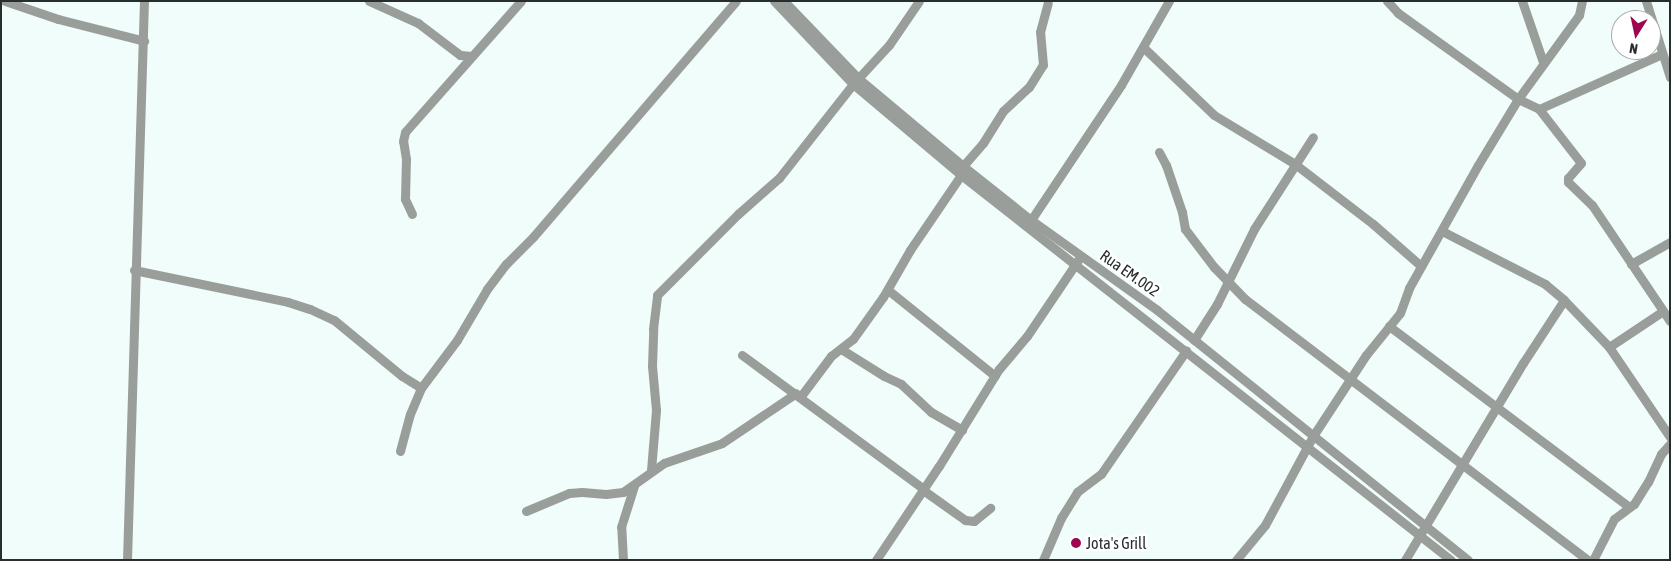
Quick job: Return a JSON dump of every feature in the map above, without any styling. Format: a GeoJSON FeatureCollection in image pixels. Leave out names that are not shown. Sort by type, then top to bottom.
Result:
{"type":"FeatureCollection","features":[{"type":"Feature","properties":{"kind":"street"},"geometry":{"type":"LineString","coordinates":[[5,1],[58,19],[144,41]]}},
{"type":"Feature","properties":{"kind":"street"},"geometry":{"type":"LineString","coordinates":[[127,560],[134,270],[144,1]]}},
{"type":"Feature","properties":{"kind":"street"},"geometry":{"type":"LineString","coordinates":[[369,1],[418,24],[460,55],[472,56]]}},
{"type":"Feature","properties":{"kind":"street"},"geometry":{"type":"LineString","coordinates":[[412,214],[405,199],[406,159],[403,141],[405,132],[520,1]]}},
{"type":"Feature","properties":{"kind":"street"},"geometry":{"type":"LineString","coordinates":[[400,451],[410,414],[421,388],[457,340],[487,289],[506,264],[533,237],[736,1]]}},
{"type":"Feature","properties":{"kind":"street","name":"Rua EM.002"},"geometry":{"type":"LineString","coordinates":[[774,1],[856,81],[961,175],[1451,560]]}},
{"type":"Feature","properties":{"kind":"street","name":"Rua EM.002"},"geometry":{"type":"LineString","coordinates":[[784,1],[856,81],[1031,220],[1157,310],[1468,560]]}},
{"type":"Feature","properties":{"kind":"street"},"geometry":{"type":"LineString","coordinates":[[652,470],[656,410],[652,366],[652,329],[657,296],[738,214],[779,178],[856,81],[889,45],[919,1]]}},
{"type":"Feature","properties":{"kind":"street"},"geometry":{"type":"LineString","coordinates":[[1031,220],[1084,144],[1170,1]]}},
{"type":"Feature","properties":{"kind":"street"},"geometry":{"type":"LineString","coordinates":[[1387,1],[1398,13],[1518,99],[1539,110],[1581,163],[1568,178],[1568,182],[1592,205],[1670,321]]}},
{"type":"Feature","properties":{"kind":"street"},"geometry":{"type":"LineString","coordinates":[[1522,1],[1543,62]]}},
{"type":"Feature","properties":{"kind":"street"},"geometry":{"type":"LineString","coordinates":[[1236,560],[1272,513],[1282,491],[1313,436],[1350,380],[1400,313],[1409,288],[1421,266],[1518,99],[1543,62],[1579,15],[1582,1]]}},
{"type":"Feature","properties":{"kind":"street"},"geometry":{"type":"LineString","coordinates":[[1646,1],[1670,77]]}},
{"type":"Feature","properties":{"kind":"street"},"geometry":{"type":"LineString","coordinates":[[963,166],[983,143],[1003,111],[1029,87],[1043,65],[1040,32],[1048,3]]}},
{"type":"Feature","properties":{"kind":"street"},"geometry":{"type":"LineString","coordinates":[[1143,47],[1214,115],[1294,164],[1374,224],[1421,266]]}},
{"type":"Feature","properties":{"kind":"street"},"geometry":{"type":"LineString","coordinates":[[1539,110],[1662,54]]}},
{"type":"Feature","properties":{"kind":"street"},"geometry":{"type":"LineString","coordinates":[[1194,340],[1217,304],[1254,229],[1273,203],[1294,164],[1313,137]]}},
{"type":"Feature","properties":{"kind":"street"},"geometry":{"type":"LineString","coordinates":[[1159,152],[1166,165],[1182,212],[1185,229],[1245,299],[1306,343],[1350,380],[1588,560]]}},
{"type":"Feature","properties":{"kind":"street"},"geometry":{"type":"LineString","coordinates":[[526,511],[569,493],[606,494],[623,492],[664,463],[722,442],[798,394],[831,356],[853,338],[888,290],[910,250],[961,175]]}},
{"type":"Feature","properties":{"kind":"street"},"geometry":{"type":"LineString","coordinates":[[1442,231],[1544,284],[1564,300],[1609,348],[1670,437]]}},
{"type":"Feature","properties":{"kind":"street"},"geometry":{"type":"LineString","coordinates":[[1631,264],[1670,242]]}},
{"type":"Feature","properties":{"kind":"street"},"geometry":{"type":"LineString","coordinates":[[876,560],[962,430],[995,376],[1038,320],[1081,256]]}},
{"type":"Feature","properties":{"kind":"street"},"geometry":{"type":"LineString","coordinates":[[134,270],[184,279],[232,292],[288,302],[310,309],[334,320],[402,376],[421,388]]}},
{"type":"Feature","properties":{"kind":"street"},"geometry":{"type":"LineString","coordinates":[[888,290],[995,376]]}},
{"type":"Feature","properties":{"kind":"street"},"geometry":{"type":"LineString","coordinates":[[1405,560],[1564,300]]}},
{"type":"Feature","properties":{"kind":"street"},"geometry":{"type":"LineString","coordinates":[[1609,348],[1663,311]]}},
{"type":"Feature","properties":{"kind":"street"},"geometry":{"type":"LineString","coordinates":[[1389,326],[1629,507]]}},
{"type":"Feature","properties":{"kind":"street"},"geometry":{"type":"LineString","coordinates":[[841,349],[884,376],[902,384],[931,412],[962,430]]}},
{"type":"Feature","properties":{"kind":"street"},"geometry":{"type":"LineString","coordinates":[[1043,560],[1061,518],[1077,492],[1101,474],[1186,352]]}},
{"type":"Feature","properties":{"kind":"street"},"geometry":{"type":"LineString","coordinates":[[742,355],[798,394],[965,520],[974,521],[990,508]]}},
{"type":"Feature","properties":{"kind":"street"},"geometry":{"type":"LineString","coordinates":[[1593,560],[1614,519],[1629,507],[1648,482],[1661,454],[1670,444]]}},
{"type":"Feature","properties":{"kind":"street"},"geometry":{"type":"LineString","coordinates":[[623,560],[621,527],[634,486]]}},
{"type":"Feature","properties":{"kind":"place","name":"Jota's Grill"},"geometry":{"type":"Point","coordinates":[1076,543]}}]}
